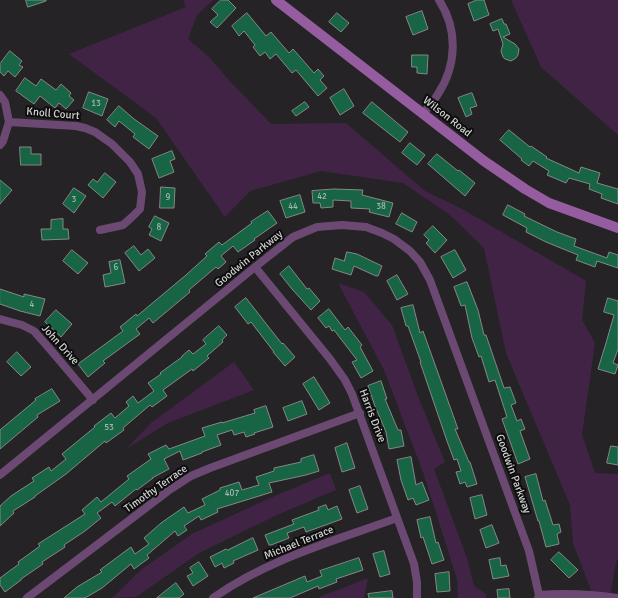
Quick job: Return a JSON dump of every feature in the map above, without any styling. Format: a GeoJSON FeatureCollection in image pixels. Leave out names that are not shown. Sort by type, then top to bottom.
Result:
{"type":"FeatureCollection","features":[{"type":"Feature","properties":{"kind":"street","name":"Wilson Road"},"geometry":{"type":"LineString","coordinates":[[276,0],[484,161],[525,189],[549,203],[618,228]]}},
{"type":"Feature","properties":{"kind":"street"},"geometry":{"type":"LineString","coordinates":[[423,114],[439,92],[450,70],[452,60],[452,31],[444,7],[439,0]]}},
{"type":"Feature","properties":{"kind":"street"},"geometry":{"type":"LineString","coordinates":[[0,94],[5,102],[9,122],[3,141],[0,145]]}},
{"type":"Feature","properties":{"kind":"street","name":"Knoll Court"},"geometry":{"type":"LineString","coordinates":[[9,122],[76,126],[86,128],[95,132],[106,140],[130,162],[138,174],[142,192],[140,209],[123,225],[100,230]]}},
{"type":"Feature","properties":{"kind":"street","name":"Goodwin Parkway"},"geometry":{"type":"LineString","coordinates":[[0,475],[255,267],[294,237],[317,228],[342,225],[366,227],[394,239],[410,251],[420,262],[430,280],[529,551],[538,596]]}},
{"type":"Feature","properties":{"kind":"street","name":"Harris Drive"},"geometry":{"type":"LineString","coordinates":[[255,267],[330,359],[345,380],[352,394],[414,564],[417,582],[417,598]]}},
{"type":"Feature","properties":{"kind":"street","name":"John Drive"},"geometry":{"type":"LineString","coordinates":[[0,319],[22,325],[34,331],[93,400]]}},
{"type":"Feature","properties":{"kind":"street","name":"Timothy Terrace"},"geometry":{"type":"LineString","coordinates":[[28,598],[168,491],[191,476],[360,414]]}},
{"type":"Feature","properties":{"kind":"street","name":"Michael Terrace"},"geometry":{"type":"LineString","coordinates":[[213,598],[228,588],[282,560],[397,518]]}},
{"type":"Feature","properties":{"kind":"street"},"geometry":{"type":"LineString","coordinates":[[538,596],[559,593],[617,598]]}},
{"type":"Feature","properties":{"kind":"shaded area"},"geometry":{"type":"Polygon","coordinates":[[[183,0],[213,0],[197,15],[188,39],[209,57],[271,124],[346,123],[425,191],[464,210],[586,281],[582,320],[595,343],[582,435],[595,473],[618,474],[618,559],[616,562],[610,597],[594,598],[573,543],[570,505],[506,353],[484,248],[449,214],[403,183],[321,171],[250,191],[225,217],[156,118],[69,54],[186,7],[183,0]]]}},
{"type":"Feature","properties":{"kind":"shaded area"},"geometry":{"type":"Polygon","coordinates":[[[511,0],[618,0],[618,135],[541,67],[511,0]]]}},
{"type":"Feature","properties":{"kind":"shaded area"},"geometry":{"type":"Polygon","coordinates":[[[338,283],[364,292],[392,325],[419,399],[445,462],[434,469],[467,558],[474,586],[486,594],[486,598],[458,598],[457,579],[423,472],[384,370],[338,283]]]}},
{"type":"Feature","properties":{"kind":"shaded area"},"geometry":{"type":"Polygon","coordinates":[[[234,362],[254,390],[168,423],[126,449],[151,423],[234,362]]]}},
{"type":"Feature","properties":{"kind":"shaded area"},"geometry":{"type":"Polygon","coordinates":[[[330,473],[336,490],[279,514],[199,553],[136,597],[112,598],[142,569],[192,534],[270,498],[330,473]]]}},
{"type":"Feature","properties":{"kind":"shaded area"},"geometry":{"type":"Polygon","coordinates":[[[368,578],[364,598],[317,598],[368,578]]]}},
{"type":"Feature","properties":{"kind":"building"},"geometry":{"type":"Polygon","coordinates":[[[26,0],[46,0],[46,1],[28,7],[26,0]]]}},
{"type":"Feature","properties":{"kind":"building"},"geometry":{"type":"Polygon","coordinates":[[[221,0],[228,0],[236,8],[217,28],[210,22],[218,15],[212,9],[221,0]]]}},
{"type":"Feature","properties":{"kind":"building"},"geometry":{"type":"Polygon","coordinates":[[[477,0],[484,0],[489,15],[474,21],[468,4],[477,0]]]}},
{"type":"Feature","properties":{"kind":"building"},"geometry":{"type":"Polygon","coordinates":[[[422,11],[428,29],[413,35],[406,17],[422,11]]]}},
{"type":"Feature","properties":{"kind":"building"},"geometry":{"type":"Polygon","coordinates":[[[247,13],[266,36],[271,32],[289,53],[293,49],[314,73],[318,69],[324,76],[320,80],[327,88],[318,96],[296,70],[292,73],[276,54],[270,59],[265,52],[260,56],[253,47],[255,45],[244,31],[239,36],[232,26],[247,13]]]}},
{"type":"Feature","properties":{"kind":"building"},"geometry":{"type":"Polygon","coordinates":[[[337,13],[349,23],[341,32],[329,22],[337,13]]]}},
{"type":"Feature","properties":{"kind":"building"},"geometry":{"type":"Polygon","coordinates":[[[502,19],[510,34],[503,37],[515,44],[519,49],[516,58],[511,61],[503,57],[501,51],[503,44],[498,29],[493,31],[490,24],[502,19]]]}},
{"type":"Feature","properties":{"kind":"building"},"geometry":{"type":"Polygon","coordinates":[[[10,51],[22,61],[19,65],[23,67],[15,77],[8,71],[4,76],[0,72],[0,64],[10,51]]]}},
{"type":"Feature","properties":{"kind":"building"},"geometry":{"type":"Polygon","coordinates":[[[412,55],[428,55],[427,74],[417,73],[417,67],[412,67],[412,55]]]}},
{"type":"Feature","properties":{"kind":"building"},"geometry":{"type":"Polygon","coordinates":[[[25,78],[36,86],[41,79],[56,90],[61,84],[71,93],[69,96],[74,100],[66,109],[59,103],[55,108],[40,96],[34,104],[16,91],[25,78]]]}},
{"type":"Feature","properties":{"kind":"building"},"geometry":{"type":"Polygon","coordinates":[[[344,89],[354,106],[340,115],[330,98],[344,89]]]}},
{"type":"Feature","properties":{"kind":"building"},"geometry":{"type":"Polygon","coordinates":[[[89,92],[108,99],[102,116],[83,108],[89,92]]]}},
{"type":"Feature","properties":{"kind":"building"},"geometry":{"type":"Polygon","coordinates":[[[472,93],[477,106],[470,108],[472,114],[466,117],[458,98],[472,93]]]}},
{"type":"Feature","properties":{"kind":"building"},"geometry":{"type":"Polygon","coordinates":[[[305,102],[309,107],[296,116],[292,111],[305,102]]]}},
{"type":"Feature","properties":{"kind":"building"},"geometry":{"type":"Polygon","coordinates":[[[372,102],[408,132],[400,142],[363,113],[372,102]]]}},
{"type":"Feature","properties":{"kind":"building"},"geometry":{"type":"Polygon","coordinates":[[[119,106],[158,136],[149,149],[133,137],[135,134],[119,121],[115,127],[107,120],[119,106]]]}},
{"type":"Feature","properties":{"kind":"building"},"geometry":{"type":"Polygon","coordinates":[[[509,130],[530,147],[531,146],[547,157],[546,158],[579,173],[581,167],[600,173],[597,183],[618,189],[618,204],[601,198],[602,194],[589,189],[590,184],[569,178],[566,183],[547,175],[549,171],[533,161],[529,166],[500,140],[509,130]]]}},
{"type":"Feature","properties":{"kind":"building"},"geometry":{"type":"Polygon","coordinates":[[[410,143],[425,155],[417,165],[402,153],[410,143]]]}},
{"type":"Feature","properties":{"kind":"building"},"geometry":{"type":"Polygon","coordinates":[[[20,147],[31,147],[31,154],[41,154],[41,165],[21,165],[20,147]]]}},
{"type":"Feature","properties":{"kind":"building"},"geometry":{"type":"Polygon","coordinates":[[[172,151],[175,159],[170,161],[174,172],[159,178],[152,159],[172,151]]]}},
{"type":"Feature","properties":{"kind":"building"},"geometry":{"type":"Polygon","coordinates":[[[437,154],[475,183],[465,196],[428,164],[437,154]]]}},
{"type":"Feature","properties":{"kind":"building"},"geometry":{"type":"Polygon","coordinates":[[[105,173],[116,182],[103,198],[88,185],[93,179],[97,182],[105,173]]]}},
{"type":"Feature","properties":{"kind":"building"},"geometry":{"type":"Polygon","coordinates":[[[0,180],[12,190],[0,204],[0,180]]]}},
{"type":"Feature","properties":{"kind":"building"},"geometry":{"type":"Polygon","coordinates":[[[161,187],[175,188],[174,208],[160,208],[161,187]]]}},
{"type":"Feature","properties":{"kind":"building"},"geometry":{"type":"Polygon","coordinates":[[[74,188],[86,196],[74,213],[63,204],[74,188]]]}},
{"type":"Feature","properties":{"kind":"building"},"geometry":{"type":"Polygon","coordinates":[[[334,189],[363,190],[362,195],[393,203],[389,217],[369,212],[370,209],[351,208],[351,201],[333,200],[333,207],[321,208],[320,203],[313,203],[312,191],[334,189]]]}},
{"type":"Feature","properties":{"kind":"building"},"geometry":{"type":"Polygon","coordinates":[[[300,195],[305,212],[286,218],[280,201],[300,195]]]}},
{"type":"Feature","properties":{"kind":"building"},"geometry":{"type":"Polygon","coordinates":[[[508,205],[525,214],[524,216],[557,232],[576,239],[574,246],[607,258],[609,252],[618,255],[618,268],[597,261],[595,267],[576,260],[578,255],[526,232],[527,228],[503,215],[508,205]]]}},
{"type":"Feature","properties":{"kind":"building"},"geometry":{"type":"Polygon","coordinates":[[[268,211],[277,223],[238,252],[233,246],[221,256],[226,262],[218,269],[216,267],[189,290],[190,292],[153,323],[149,318],[136,329],[140,334],[103,361],[105,363],[88,377],[78,364],[123,331],[120,327],[136,314],[137,316],[186,275],[207,256],[205,254],[219,242],[222,245],[252,223],[251,222],[268,211]]]}},
{"type":"Feature","properties":{"kind":"building"},"geometry":{"type":"Polygon","coordinates":[[[402,213],[417,222],[412,232],[396,224],[402,213]]]}},
{"type":"Feature","properties":{"kind":"building"},"geometry":{"type":"Polygon","coordinates":[[[155,216],[169,223],[161,241],[149,235],[152,229],[149,227],[155,216]]]}},
{"type":"Feature","properties":{"kind":"building"},"geometry":{"type":"Polygon","coordinates":[[[63,219],[63,229],[68,229],[69,239],[42,240],[41,229],[51,229],[51,220],[63,219]]]}},
{"type":"Feature","properties":{"kind":"building"},"geometry":{"type":"Polygon","coordinates":[[[433,226],[447,240],[435,253],[426,243],[429,240],[424,235],[433,226]]]}},
{"type":"Feature","properties":{"kind":"building"},"geometry":{"type":"Polygon","coordinates":[[[134,246],[141,255],[148,249],[155,258],[139,271],[125,253],[134,246]]]}},
{"type":"Feature","properties":{"kind":"building"},"geometry":{"type":"Polygon","coordinates":[[[72,250],[88,263],[78,274],[63,261],[72,250]]]}},
{"type":"Feature","properties":{"kind":"building"},"geometry":{"type":"Polygon","coordinates":[[[455,250],[466,270],[453,278],[441,257],[455,250]]]}},
{"type":"Feature","properties":{"kind":"building"},"geometry":{"type":"Polygon","coordinates":[[[347,252],[357,254],[382,266],[378,276],[354,266],[351,275],[332,269],[335,258],[344,261],[347,252]]]}},
{"type":"Feature","properties":{"kind":"building"},"geometry":{"type":"Polygon","coordinates":[[[120,260],[125,283],[105,287],[103,275],[111,273],[109,262],[120,260]]]}},
{"type":"Feature","properties":{"kind":"building"},"geometry":{"type":"Polygon","coordinates":[[[289,266],[307,289],[309,288],[320,301],[311,310],[280,274],[289,266]]]}},
{"type":"Feature","properties":{"kind":"building"},"geometry":{"type":"Polygon","coordinates":[[[397,275],[408,294],[397,300],[387,281],[397,275]]]}},
{"type":"Feature","properties":{"kind":"building"},"geometry":{"type":"Polygon","coordinates":[[[467,282],[478,310],[484,335],[486,335],[504,388],[510,387],[516,403],[511,405],[517,421],[521,419],[525,429],[520,431],[530,459],[518,464],[502,419],[507,417],[495,380],[489,382],[481,356],[479,357],[472,338],[465,305],[461,306],[454,287],[467,282]]]}},
{"type":"Feature","properties":{"kind":"building"},"geometry":{"type":"Polygon","coordinates":[[[0,289],[24,297],[24,294],[45,299],[40,316],[0,304],[0,289]]]}},
{"type":"Feature","properties":{"kind":"building"},"geometry":{"type":"Polygon","coordinates":[[[246,298],[282,344],[283,343],[295,357],[285,366],[251,322],[248,324],[235,307],[246,298]]]}},
{"type":"Feature","properties":{"kind":"building"},"geometry":{"type":"Polygon","coordinates":[[[608,298],[618,301],[618,349],[613,363],[618,365],[615,374],[598,369],[614,315],[604,312],[608,298]]]}},
{"type":"Feature","properties":{"kind":"building"},"geometry":{"type":"Polygon","coordinates":[[[413,305],[420,333],[423,331],[458,429],[455,429],[470,462],[477,484],[467,487],[465,482],[460,484],[456,472],[461,471],[457,459],[454,460],[421,362],[408,326],[406,326],[401,308],[413,305]]]}},
{"type":"Feature","properties":{"kind":"building"},"geometry":{"type":"Polygon","coordinates":[[[329,309],[345,330],[348,327],[362,345],[360,347],[373,371],[361,378],[352,362],[357,360],[334,330],[332,331],[329,326],[326,328],[318,318],[329,309]]]}},
{"type":"Feature","properties":{"kind":"building"},"geometry":{"type":"Polygon","coordinates":[[[56,310],[72,324],[61,337],[45,322],[56,310]]]}},
{"type":"Feature","properties":{"kind":"building"},"geometry":{"type":"Polygon","coordinates":[[[219,326],[227,335],[222,340],[223,342],[207,356],[209,358],[193,371],[192,369],[163,390],[167,396],[152,407],[150,405],[123,428],[124,430],[106,443],[105,441],[66,474],[13,511],[14,513],[0,526],[0,506],[11,496],[34,481],[32,478],[49,467],[51,471],[66,459],[62,454],[111,413],[115,418],[129,406],[126,402],[133,396],[138,403],[154,391],[148,383],[189,350],[193,354],[206,344],[203,340],[219,326]]]}},
{"type":"Feature","properties":{"kind":"building"},"geometry":{"type":"Polygon","coordinates":[[[17,352],[31,367],[21,376],[7,362],[17,352]]]}},
{"type":"Feature","properties":{"kind":"building"},"geometry":{"type":"Polygon","coordinates":[[[314,377],[330,403],[319,410],[303,384],[314,377]]]}},
{"type":"Feature","properties":{"kind":"building"},"geometry":{"type":"Polygon","coordinates":[[[381,381],[387,399],[385,399],[398,430],[401,430],[404,446],[389,449],[386,432],[368,386],[381,381]]]}},
{"type":"Feature","properties":{"kind":"building"},"geometry":{"type":"Polygon","coordinates":[[[52,389],[60,401],[37,415],[38,417],[0,449],[0,430],[36,400],[35,399],[52,389]]]}},
{"type":"Feature","properties":{"kind":"building"},"geometry":{"type":"Polygon","coordinates":[[[302,401],[307,414],[288,421],[283,408],[302,401]]]}},
{"type":"Feature","properties":{"kind":"building"},"geometry":{"type":"Polygon","coordinates":[[[266,406],[273,427],[246,437],[244,432],[234,435],[232,430],[217,435],[221,445],[183,460],[180,451],[164,459],[169,469],[152,478],[115,506],[112,502],[97,513],[101,518],[64,545],[65,547],[42,562],[43,564],[5,592],[0,585],[0,578],[19,564],[18,562],[40,546],[38,544],[85,514],[82,510],[97,497],[101,502],[129,479],[127,476],[151,459],[148,454],[166,445],[169,449],[205,436],[202,428],[255,413],[254,410],[266,406]]]}},
{"type":"Feature","properties":{"kind":"building"},"geometry":{"type":"Polygon","coordinates":[[[347,443],[355,468],[342,472],[335,448],[347,443]]]}},
{"type":"Feature","properties":{"kind":"building"},"geometry":{"type":"Polygon","coordinates":[[[611,446],[618,447],[618,465],[607,463],[611,446]]]}},
{"type":"Feature","properties":{"kind":"building"},"geometry":{"type":"Polygon","coordinates":[[[314,455],[319,471],[269,483],[272,492],[217,509],[218,512],[201,520],[199,516],[184,526],[187,530],[178,536],[175,531],[147,555],[149,558],[134,569],[131,564],[102,588],[85,598],[64,598],[77,587],[102,572],[100,570],[131,547],[135,554],[149,544],[144,538],[161,523],[184,507],[188,513],[205,505],[202,499],[220,490],[220,488],[239,482],[242,490],[259,485],[256,477],[274,471],[274,468],[301,462],[301,459],[314,455]]]}},
{"type":"Feature","properties":{"kind":"building"},"geometry":{"type":"Polygon","coordinates":[[[411,457],[416,485],[422,482],[429,500],[416,505],[413,498],[408,500],[401,480],[397,460],[411,457]]]}},
{"type":"Feature","properties":{"kind":"building"},"geometry":{"type":"Polygon","coordinates":[[[536,474],[543,501],[545,500],[553,525],[559,524],[561,532],[557,534],[559,544],[546,547],[525,477],[536,474]]]}},
{"type":"Feature","properties":{"kind":"building"},"geometry":{"type":"Polygon","coordinates":[[[360,486],[368,509],[357,513],[349,490],[360,486]]]}},
{"type":"Feature","properties":{"kind":"building"},"geometry":{"type":"Polygon","coordinates":[[[482,495],[487,515],[475,519],[470,498],[482,495]]]}},
{"type":"Feature","properties":{"kind":"building"},"geometry":{"type":"Polygon","coordinates":[[[326,505],[328,510],[337,506],[342,519],[306,532],[304,527],[287,533],[289,538],[269,545],[265,535],[294,524],[292,520],[319,510],[318,508],[326,505]]]}},
{"type":"Feature","properties":{"kind":"building"},"geometry":{"type":"Polygon","coordinates":[[[430,517],[436,543],[438,542],[444,560],[432,564],[423,537],[421,538],[417,520],[430,517]]]}},
{"type":"Feature","properties":{"kind":"building"},"geometry":{"type":"Polygon","coordinates":[[[492,525],[499,543],[486,548],[480,530],[492,525]]]}},
{"type":"Feature","properties":{"kind":"building"},"geometry":{"type":"Polygon","coordinates":[[[253,538],[258,550],[233,561],[234,563],[224,568],[222,563],[215,567],[210,557],[253,538]]]}},
{"type":"Feature","properties":{"kind":"building"},"geometry":{"type":"Polygon","coordinates":[[[384,551],[390,574],[380,577],[373,554],[384,551]]]}},
{"type":"Feature","properties":{"kind":"building"},"geometry":{"type":"Polygon","coordinates":[[[559,552],[578,570],[569,578],[551,560],[559,552]]]}},
{"type":"Feature","properties":{"kind":"building"},"geometry":{"type":"Polygon","coordinates":[[[359,558],[363,570],[336,579],[337,582],[319,589],[318,586],[290,598],[253,598],[305,576],[307,582],[322,576],[320,571],[359,558]]]}},
{"type":"Feature","properties":{"kind":"building"},"geometry":{"type":"Polygon","coordinates":[[[500,558],[501,566],[506,565],[509,576],[493,579],[489,560],[500,558]]]}},
{"type":"Feature","properties":{"kind":"building"},"geometry":{"type":"Polygon","coordinates":[[[199,562],[208,576],[193,586],[187,576],[193,573],[190,568],[199,562]]]}},
{"type":"Feature","properties":{"kind":"building"},"geometry":{"type":"Polygon","coordinates":[[[449,572],[450,591],[437,592],[435,574],[449,572]]]}},
{"type":"Feature","properties":{"kind":"building"},"geometry":{"type":"Polygon","coordinates":[[[176,583],[184,594],[179,598],[157,598],[176,583]]]}},
{"type":"Feature","properties":{"kind":"building"},"geometry":{"type":"Polygon","coordinates":[[[509,589],[510,598],[498,598],[497,590],[509,589]]]}},
{"type":"Feature","properties":{"kind":"building"},"geometry":{"type":"Polygon","coordinates":[[[392,591],[393,598],[369,598],[368,594],[392,591]]]}}]}
